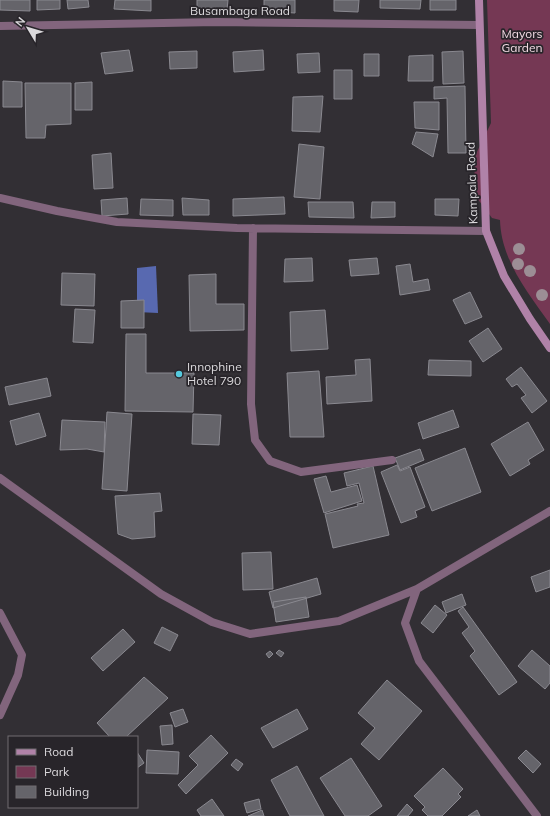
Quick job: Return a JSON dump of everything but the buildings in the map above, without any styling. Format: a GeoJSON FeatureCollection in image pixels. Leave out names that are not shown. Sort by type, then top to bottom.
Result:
{"type":"FeatureCollection","features":[{"type":"Feature","properties":{"kind":"main road","name":"Kampala Road"},"geometry":{"type":"LineString","coordinates":[[479,0],[486,231],[504,276],[530,319],[550,348]]}},
{"type":"Feature","properties":{"kind":"street","name":"Busambaga Road"},"geometry":{"type":"LineString","coordinates":[[0,26],[217,22],[479,25]]}},
{"type":"Feature","properties":{"kind":"street"},"geometry":{"type":"LineString","coordinates":[[0,198],[56,211],[117,222],[253,228],[486,231]]}},
{"type":"Feature","properties":{"kind":"street"},"geometry":{"type":"LineString","coordinates":[[253,228],[251,404],[255,440],[270,461],[301,472],[392,460]]}},
{"type":"Feature","properties":{"kind":"street"},"geometry":{"type":"LineString","coordinates":[[0,478],[161,594],[212,622],[250,634],[339,621],[417,589],[550,510]]}},
{"type":"Feature","properties":{"kind":"street"},"geometry":{"type":"LineString","coordinates":[[417,589],[405,624],[419,661],[537,816]]}},
{"type":"Feature","properties":{"kind":"street"},"geometry":{"type":"LineString","coordinates":[[0,613],[22,655],[18,675],[0,715]]}},
{"type":"Feature","properties":{"kind":"green space","name":"Mayors Garden"},"geometry":{"type":"Polygon","coordinates":[[[487,0],[550,0],[550,324],[525,288],[510,262],[505,249],[500,220],[492,218],[474,194],[475,156],[491,123],[487,0]]]}},
{"type":"Feature","properties":{"kind":"water"},"geometry":{"type":"Polygon","coordinates":[[[156,266],[158,313],[137,312],[137,268],[156,266]]]}},
{"type":"Feature","properties":{"kind":"place","name":"Innophine Hotel 790"},"geometry":{"type":"Point","coordinates":[179,374]}}]}
